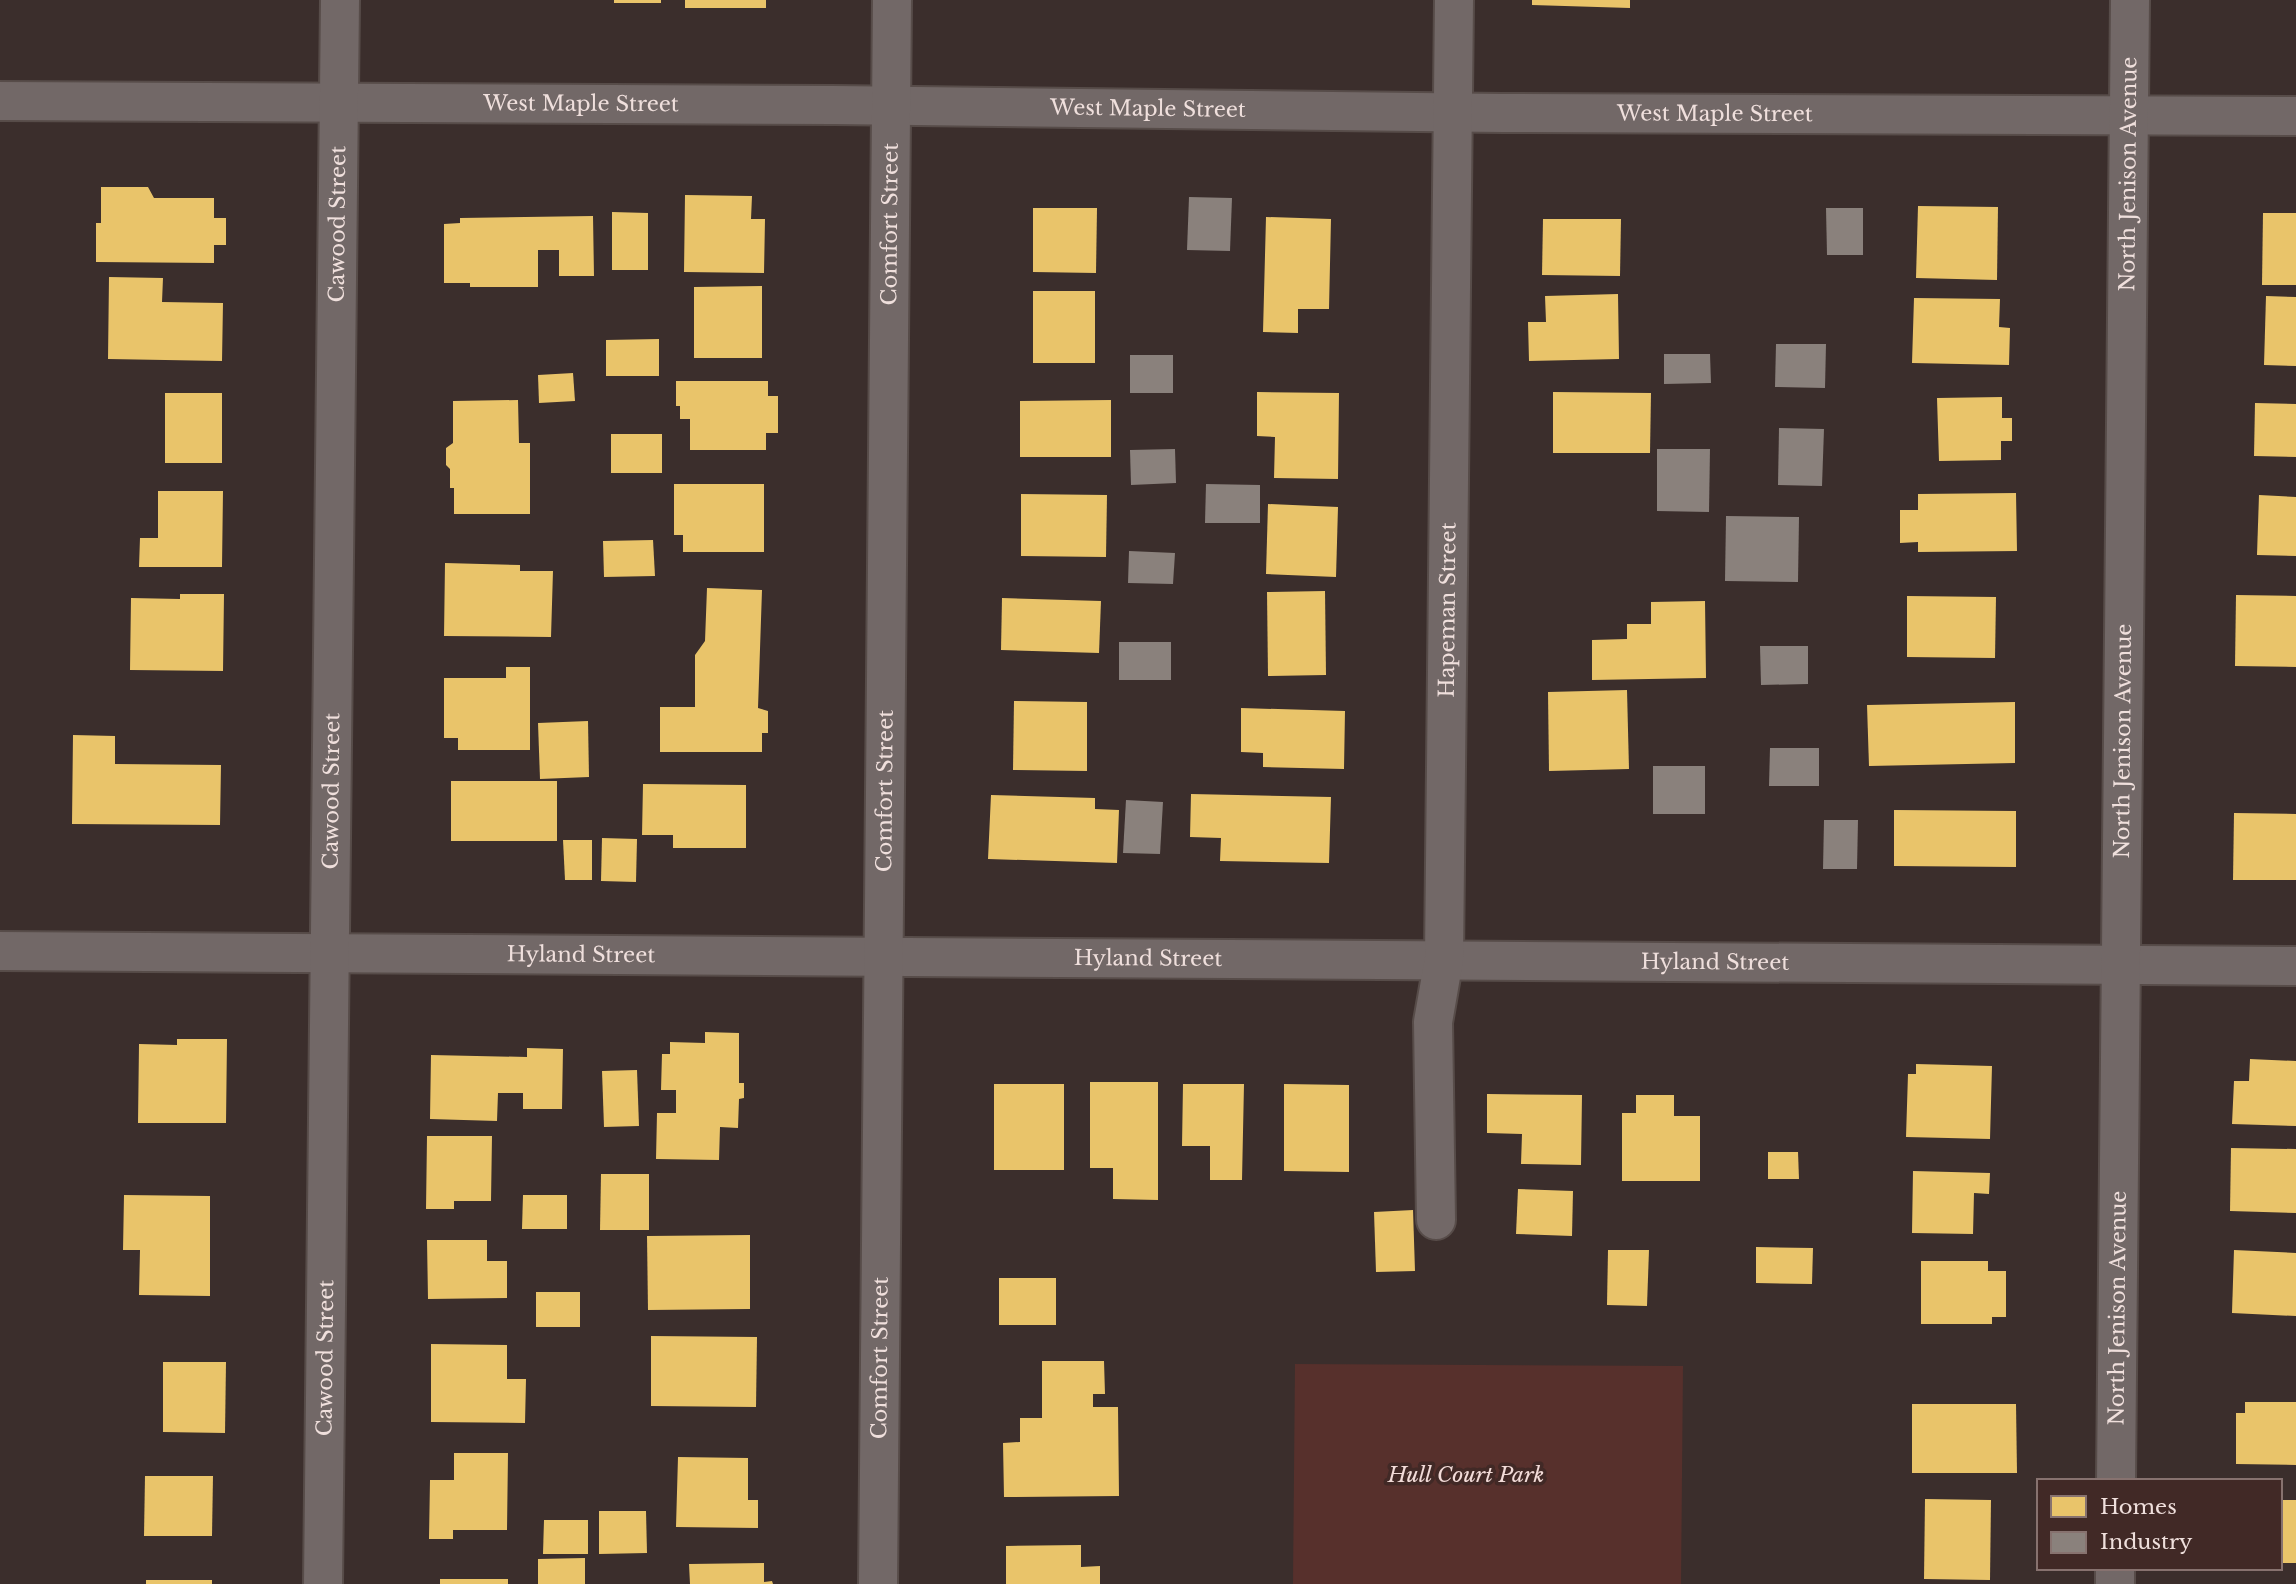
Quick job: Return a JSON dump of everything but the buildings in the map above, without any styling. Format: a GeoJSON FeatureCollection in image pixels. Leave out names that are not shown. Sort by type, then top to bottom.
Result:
{"type":"FeatureCollection","features":[{"type":"Feature","properties":{"kind":"street","name":"Cawood Street"},"geometry":{"type":"LineString","coordinates":[[323,1584],[340,0]]}},
{"type":"Feature","properties":{"kind":"street","name":"Comfort Street"},"geometry":{"type":"LineString","coordinates":[[878,1584],[892,0]]}},
{"type":"Feature","properties":{"kind":"street","name":"Hapeman Street"},"geometry":{"type":"LineString","coordinates":[[1436,1220],[1433,1022],[1444,959],[1454,0]]}},
{"type":"Feature","properties":{"kind":"street","name":"North Jenison Avenue"},"geometry":{"type":"LineString","coordinates":[[2116,1479],[2130,0]]}},
{"type":"Feature","properties":{"kind":"street","name":"West Maple Street"},"geometry":{"type":"LineString","coordinates":[[0,101],[2296,116]]}},
{"type":"Feature","properties":{"kind":"street","name":"Hyland Street"},"geometry":{"type":"LineString","coordinates":[[0,951],[2296,966]]}},
{"type":"Feature","properties":{"kind":"green space","name":"Hull Court Park"},"geometry":{"type":"Polygon","coordinates":[[[1295,1364],[1683,1366],[1681,1584],[1293,1584],[1295,1364]]]}}]}
